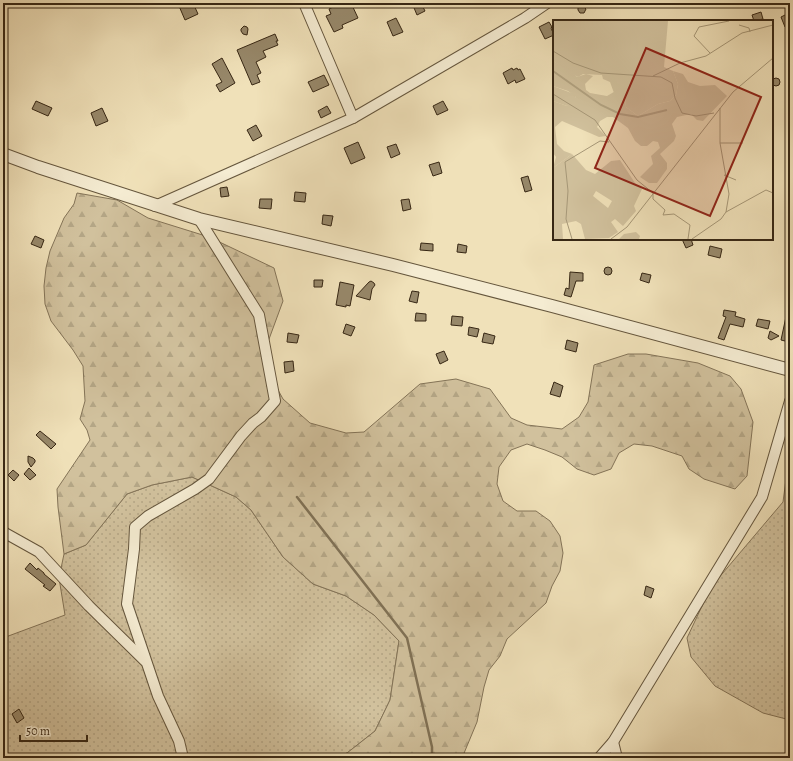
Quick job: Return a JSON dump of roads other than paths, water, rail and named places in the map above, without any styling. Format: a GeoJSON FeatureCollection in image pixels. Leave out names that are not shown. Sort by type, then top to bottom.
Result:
{"type":"FeatureCollection","features":[{"type":"Feature","properties":{"kind":"street"},"geometry":{"type":"LineString","coordinates":[[304,3],[353,118]]}},
{"type":"Feature","properties":{"kind":"street"},"geometry":{"type":"LineString","coordinates":[[155,206],[353,118],[525,18],[547,3]]}},
{"type":"Feature","properties":{"kind":"street"},"geometry":{"type":"LineString","coordinates":[[3,154],[155,206],[199,219],[400,267],[790,370]]}},
{"type":"Feature","properties":{"kind":"street"},"geometry":{"type":"LineString","coordinates":[[183,758],[179,741],[158,696],[127,604],[134,549],[135,528],[148,516],[195,489],[209,479],[241,436],[275,401],[259,315],[199,219]]}},
{"type":"Feature","properties":{"kind":"street"},"geometry":{"type":"LineString","coordinates":[[599,758],[613,742],[762,497],[790,401]]}},
{"type":"Feature","properties":{"kind":"street"},"geometry":{"type":"LineString","coordinates":[[3,531],[39,552],[89,606],[147,662]]}},
{"type":"Feature","properties":{"kind":"street"},"geometry":{"type":"LineString","coordinates":[[613,742],[617,758]]}},
{"type":"Feature","properties":{"kind":"waterway"},"geometry":{"type":"LineString","coordinates":[[297,497],[407,638],[432,747],[432,758]]}}]}
